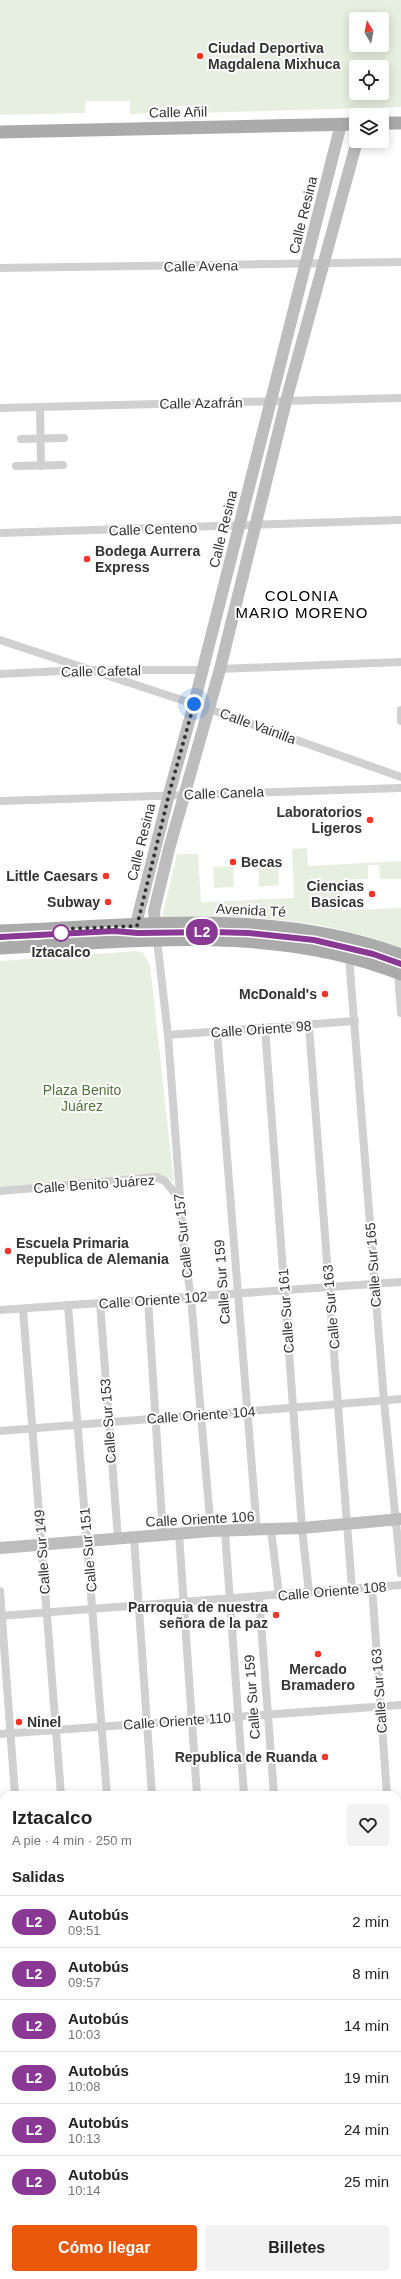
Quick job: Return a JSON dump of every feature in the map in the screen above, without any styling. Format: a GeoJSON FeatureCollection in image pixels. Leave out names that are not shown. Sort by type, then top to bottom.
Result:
{"type":"FeatureCollection","features":[{"type":"Feature","properties":{"kind":"main road"},"geometry":{"type":"LineString","coordinates":[[389,123],[401,123]]}},
{"type":"Feature","properties":{"kind":"main road","name":"Calle Añil"},"geometry":{"type":"LineString","coordinates":[[0,132],[349,124]]}},
{"type":"Feature","properties":{"kind":"main road","name":"Avenida Té"},"geometry":{"type":"LineString","coordinates":[[0,932],[224,923],[283,926],[321,932],[401,954]]}},
{"type":"Feature","properties":{"kind":"main road"},"geometry":{"type":"LineString","coordinates":[[0,948],[157,940],[226,939],[283,943],[349,957],[400,973]]}},
{"type":"Feature","properties":{"kind":"street","name":"Calle Resina"},"geometry":{"type":"LineString","coordinates":[[139,941],[137,926],[169,794],[203,670],[307,265],[341,124]]}},
{"type":"Feature","properties":{"kind":"street","name":"Calle Resina"},"geometry":{"type":"LineString","coordinates":[[157,940],[154,925],[154,911],[184,795],[220,669],[286,402],[325,264],[355,148]]}},
{"type":"Feature","properties":{"kind":"street","name":"Calle Avena"},"geometry":{"type":"LineString","coordinates":[[0,268],[307,265],[401,262]]}},
{"type":"Feature","properties":{"kind":"street","name":"Calle Azafrán"},"geometry":{"type":"LineString","coordinates":[[0,408],[401,398]]}},
{"type":"Feature","properties":{"kind":"street"},"geometry":{"type":"LineString","coordinates":[[40,407],[41,466]]}},
{"type":"Feature","properties":{"kind":"street"},"geometry":{"type":"LineString","coordinates":[[20,439],[64,438]]}},
{"type":"Feature","properties":{"kind":"street"},"geometry":{"type":"LineString","coordinates":[[16,466],[63,465]]}},
{"type":"Feature","properties":{"kind":"street","name":"Calle Centeno"},"geometry":{"type":"LineString","coordinates":[[0,534],[401,520]]}},
{"type":"Feature","properties":{"kind":"street","name":"Calle Vainilla"},"geometry":{"type":"LineString","coordinates":[[0,640],[86,670],[209,708],[401,777]]}},
{"type":"Feature","properties":{"kind":"street"},"geometry":{"type":"LineString","coordinates":[[220,669],[401,662]]}},
{"type":"Feature","properties":{"kind":"street","name":"Calle Cafetal"},"geometry":{"type":"LineString","coordinates":[[0,674],[86,670],[203,670]]}},
{"type":"Feature","properties":{"kind":"street"},"geometry":{"type":"LineString","coordinates":[[401,710],[401,722]]}},
{"type":"Feature","properties":{"kind":"street","name":"Calle Canela"},"geometry":{"type":"LineString","coordinates":[[0,801],[169,794],[184,795],[401,788]]}},
{"type":"Feature","properties":{"kind":"street","name":"Calle Sur 157"},"geometry":{"type":"LineString","coordinates":[[157,940],[168,1035],[179,1199],[191,1298],[211,1531]]}},
{"type":"Feature","properties":{"kind":"street","name":"Calle Sur 165"},"geometry":{"type":"LineString","coordinates":[[349,957],[374,1284],[384,1401],[398,1519],[401,1573]]}},
{"type":"Feature","properties":{"kind":"street"},"geometry":{"type":"LineString","coordinates":[[400,973],[401,1013]]}},
{"type":"Feature","properties":{"kind":"street","name":"Calle Oriente 98"},"geometry":{"type":"LineString","coordinates":[[168,1035],[355,1022]]}},
{"type":"Feature","properties":{"kind":"street","name":"Calle Sur 163"},"geometry":{"type":"LineString","coordinates":[[309,1026],[352,1589]]}},
{"type":"Feature","properties":{"kind":"street","name":"Calle Sur 161"},"geometry":{"type":"LineString","coordinates":[[265,1028],[302,1528],[309,1593]]}},
{"type":"Feature","properties":{"kind":"street","name":"Calle Sur 159"},"geometry":{"type":"LineString","coordinates":[[217,1031],[257,1531]]}},
{"type":"Feature","properties":{"kind":"street","name":"Calle Benito Juárez"},"geometry":{"type":"LineString","coordinates":[[0,1191],[156,1177],[165,1181],[179,1199]]}},
{"type":"Feature","properties":{"kind":"street","name":"Calle Oriente 102"},"geometry":{"type":"LineString","coordinates":[[0,1310],[191,1298],[401,1282]]}},
{"type":"Feature","properties":{"kind":"street"},"geometry":{"type":"LineString","coordinates":[[148,1300],[163,1536]]}},
{"type":"Feature","properties":{"kind":"street","name":"Calle Sur 153"},"geometry":{"type":"LineString","coordinates":[[100,1303],[118,1539]]}},
{"type":"Feature","properties":{"kind":"street","name":"Calle Sur 151"},"geometry":{"type":"LineString","coordinates":[[68,1305],[88,1541],[107,1791]]}},
{"type":"Feature","properties":{"kind":"street","name":"Calle Sur 149"},"geometry":{"type":"LineString","coordinates":[[24,1309],[61,1791]]}},
{"type":"Feature","properties":{"kind":"street","name":"Calle Oriente 104"},"geometry":{"type":"LineString","coordinates":[[0,1431],[401,1399]]}},
{"type":"Feature","properties":{"kind":"street","name":"Calle Oriente 106"},"geometry":{"type":"LineString","coordinates":[[0,1548],[211,1531],[257,1531],[302,1528],[398,1519]]}},
{"type":"Feature","properties":{"kind":"street"},"geometry":{"type":"LineString","coordinates":[[271,1530],[279,1595]]}},
{"type":"Feature","properties":{"kind":"street"},"geometry":{"type":"LineString","coordinates":[[225,1532],[244,1791]]}},
{"type":"Feature","properties":{"kind":"street"},"geometry":{"type":"LineString","coordinates":[[179,1534],[185,1602],[197,1791]]}},
{"type":"Feature","properties":{"kind":"street"},"geometry":{"type":"LineString","coordinates":[[134,1538],[152,1791]]}},
{"type":"Feature","properties":{"kind":"street","name":"Calle Oriente 108"},"geometry":{"type":"LineString","coordinates":[[1,1616],[401,1585]]}},
{"type":"Feature","properties":{"kind":"street","name":"Calle Sur 163"},"geometry":{"type":"LineString","coordinates":[[372,1588],[387,1791]]}},
{"type":"Feature","properties":{"kind":"street"},"geometry":{"type":"LineString","coordinates":[[0,1591],[15,1791]]}},
{"type":"Feature","properties":{"kind":"street","name":"Calle Sur 159"},"geometry":{"type":"LineString","coordinates":[[259,1597],[274,1791]]}},
{"type":"Feature","properties":{"kind":"street","name":"Calle Oriente 110"},"geometry":{"type":"LineString","coordinates":[[0,1734],[401,1705]]}},
{"type":"Feature","properties":{"kind":"green space","name":"Ciudad Deportiva Magdalena Mixhuca"},"geometry":{"type":"Polygon","coordinates":[[[0,0],[401,0],[401,107],[196,113],[191,106],[164,107],[164,113],[130,114],[130,101],[86,101],[85,113],[0,115],[0,0]]]}},
{"type":"Feature","properties":{"kind":"green space"},"geometry":{"type":"Polygon","coordinates":[[[307,848],[308,866],[401,861],[401,879],[380,879],[379,865],[368,865],[368,879],[342,880],[343,910],[401,908],[401,948],[343,930],[283,920],[222,916],[162,917],[177,854],[198,854],[201,902],[294,898],[292,849],[307,848]]]}},
{"type":"Feature","properties":{"kind":"green space"},"geometry":{"type":"Polygon","coordinates":[[[278,865],[279,885],[259,887],[258,866],[278,865]]]}},
{"type":"Feature","properties":{"kind":"green space"},"geometry":{"type":"Polygon","coordinates":[[[233,866],[234,887],[214,888],[213,867],[233,866]]]}},
{"type":"Feature","properties":{"kind":"green space","name":"Plaza Benito Juárez"},"geometry":{"type":"Polygon","coordinates":[[[137,951],[143,953],[150,965],[174,1183],[169,1178],[156,1174],[0,1187],[0,961],[137,951]]]}},
{"type":"Feature","properties":{"kind":"bus line","name":"L2"},"geometry":{"type":"LineString","coordinates":[[0,937],[11,935],[114,931],[138,933],[249,933],[314,940],[373,954],[401,964]]}},
{"type":"Feature","properties":{"kind":"place","name":"Ciudad Deportiva Magdalena Mixhuca"},"geometry":{"type":"Point","coordinates":[200,56]}},
{"type":"Feature","properties":{"kind":"place","name":"Bodega Aurrera Express"},"geometry":{"type":"Point","coordinates":[87,559]}},
{"type":"Feature","properties":{"kind":"place","name":"Laboratorios Ligeros"},"geometry":{"type":"Point","coordinates":[370,820]}},
{"type":"Feature","properties":{"kind":"place","name":"Becas"},"geometry":{"type":"Point","coordinates":[233,862]}},
{"type":"Feature","properties":{"kind":"place","name":"Little Caesars"},"geometry":{"type":"Point","coordinates":[106,876]}},
{"type":"Feature","properties":{"kind":"place","name":"Ciencias Basicas"},"geometry":{"type":"Point","coordinates":[372,894]}},
{"type":"Feature","properties":{"kind":"place","name":"Subway"},"geometry":{"type":"Point","coordinates":[108,902]}},
{"type":"Feature","properties":{"kind":"place","name":"Iztacalco"},"geometry":{"type":"Point","coordinates":[61,933]}},
{"type":"Feature","properties":{"kind":"place","name":"McDonald's"},"geometry":{"type":"Point","coordinates":[325,994]}},
{"type":"Feature","properties":{"kind":"place","name":"Escuela Primaria Republica de Alemania"},"geometry":{"type":"Point","coordinates":[8,1251]}},
{"type":"Feature","properties":{"kind":"place","name":"Parroquia de nuestra señora de la paz"},"geometry":{"type":"Point","coordinates":[276,1615]}},
{"type":"Feature","properties":{"kind":"place","name":"Mercado Bramadero"},"geometry":{"type":"Point","coordinates":[318,1654]}},
{"type":"Feature","properties":{"kind":"place","name":"Ninel"},"geometry":{"type":"Point","coordinates":[19,1722]}},
{"type":"Feature","properties":{"kind":"place","name":"Republica de Ruanda"},"geometry":{"type":"Point","coordinates":[325,1757]}},
{"type":"Feature","properties":{"kind":"district","name":"COLONIA MARIO MORENO"},"geometry":{"type":"Point","coordinates":[302,604]}},
{"type":"Feature","properties":{"kind":"route"},"geometry":{"type":"LineString","coordinates":[[61,933],[63,929],[137,926],[138,916],[169,794],[194,704]]}}]}
